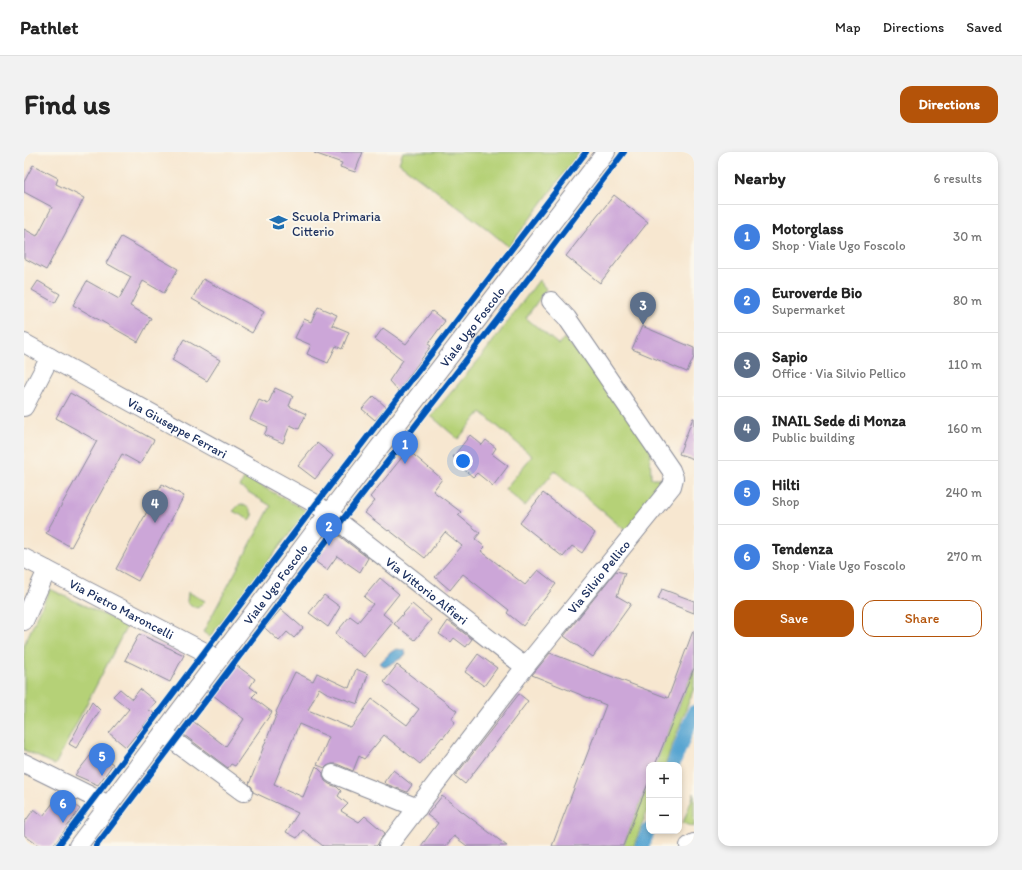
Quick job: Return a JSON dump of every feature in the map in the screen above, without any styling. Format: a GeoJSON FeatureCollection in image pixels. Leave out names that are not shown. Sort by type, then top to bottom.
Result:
{"type":"FeatureCollection","features":[{"type":"Feature","properties":{"kind":"street","name":"Viale Ugo Foscolo"},"geometry":{"type":"LineString","coordinates":[[78,846],[328,514],[606,152]]}},
{"type":"Feature","properties":{"kind":"street","name":"Via Silvio Pellico"},"geometry":{"type":"LineString","coordinates":[[388,846],[525,667],[672,486],[674,478],[671,470],[571,324],[551,301]]}},
{"type":"Feature","properties":{"kind":"street","name":"Via Giuseppe Ferrari"},"geometry":{"type":"LineString","coordinates":[[24,343],[277,482],[316,504],[328,514]]}},
{"type":"Feature","properties":{"kind":"street"},"geometry":{"type":"LineString","coordinates":[[24,407],[50,357]]}},
{"type":"Feature","properties":{"kind":"street","name":"Via Vittorio Alfieri"},"geometry":{"type":"LineString","coordinates":[[328,514],[525,667]]}},
{"type":"Feature","properties":{"kind":"street","name":"Via Pietro Maroncelli"},"geometry":{"type":"LineString","coordinates":[[24,558],[218,660]]}},
{"type":"Feature","properties":{"kind":"street"},"geometry":{"type":"LineString","coordinates":[[24,621],[47,570]]}},
{"type":"Feature","properties":{"kind":"street"},"geometry":{"type":"LineString","coordinates":[[163,733],[243,792]]}},
{"type":"Feature","properties":{"kind":"street"},"geometry":{"type":"LineString","coordinates":[[24,763],[109,805]]}},
{"type":"Feature","properties":{"kind":"street"},"geometry":{"type":"LineString","coordinates":[[333,774],[418,808]]}},
{"type":"Feature","properties":{"kind":"street"},"geometry":{"type":"LineString","coordinates":[[690,846],[694,843]]}},
{"type":"Feature","properties":{"kind":"green space"},"geometry":{"type":"Polygon","coordinates":[[[403,152],[580,152],[509,247],[399,163],[403,152]]]}},
{"type":"Feature","properties":{"kind":"green space"},"geometry":{"type":"Polygon","coordinates":[[[539,280],[546,289],[526,318],[559,345],[564,338],[600,378],[650,447],[651,478],[660,478],[656,487],[653,501],[627,532],[555,471],[525,506],[505,489],[532,456],[481,412],[458,439],[431,416],[482,356],[539,280]]]}},
{"type":"Feature","properties":{"kind":"green space"},"geometry":{"type":"Polygon","coordinates":[[[245,477],[307,511],[210,637],[203,632],[271,506],[240,487],[245,477]]]}},
{"type":"Feature","properties":{"kind":"green space"},"geometry":{"type":"Polygon","coordinates":[[[240,504],[251,511],[253,516],[250,520],[233,511],[240,504]]]}},
{"type":"Feature","properties":{"kind":"green space"},"geometry":{"type":"Polygon","coordinates":[[[50,589],[127,626],[55,765],[24,750],[24,645],[50,589]]]}},
{"type":"Feature","properties":{"kind":"green space"},"geometry":{"type":"Polygon","coordinates":[[[188,592],[205,601],[198,608],[191,606],[187,602],[188,592]]]}},
{"type":"Feature","properties":{"kind":"green space"},"geometry":{"type":"Polygon","coordinates":[[[694,668],[694,688],[666,762],[656,762],[694,668]]]}},
{"type":"Feature","properties":{"kind":"green space"},"geometry":{"type":"Polygon","coordinates":[[[646,788],[646,814],[634,846],[623,846],[646,788]]]}},
{"type":"Feature","properties":{"kind":"green space"},"geometry":{"type":"Polygon","coordinates":[[[694,793],[694,827],[683,823],[694,793]]]}},
{"type":"Feature","properties":{"kind":"water"},"geometry":{"type":"Polygon","coordinates":[[[396,649],[404,650],[406,654],[399,660],[385,667],[380,663],[390,653],[396,649]]]}},
{"type":"Feature","properties":{"kind":"building"},"geometry":{"type":"Polygon","coordinates":[[[363,152],[355,172],[340,167],[342,163],[314,153],[363,152]]]}},
{"type":"Feature","properties":{"kind":"building"},"geometry":{"type":"Polygon","coordinates":[[[33,165],[58,178],[56,184],[84,198],[46,270],[24,258],[24,229],[37,236],[52,207],[24,192],[24,182],[33,165]]]}},
{"type":"Feature","properties":{"kind":"building"},"geometry":{"type":"Polygon","coordinates":[[[614,195],[648,222],[600,283],[566,256],[614,195]]]}},
{"type":"Feature","properties":{"kind":"building"},"geometry":{"type":"Polygon","coordinates":[[[121,237],[178,269],[164,293],[143,281],[130,306],[151,318],[138,342],[73,305],[87,281],[119,299],[131,277],[106,263],[121,237]]]}},
{"type":"Feature","properties":{"kind":"building"},"geometry":{"type":"Polygon","coordinates":[[[203,279],[264,312],[252,333],[192,299],[203,279]]]}},
{"type":"Feature","properties":{"kind":"building"},"geometry":{"type":"Polygon","coordinates":[[[38,281],[60,294],[55,303],[32,290],[38,281]]]}},
{"type":"Feature","properties":{"kind":"building"},"geometry":{"type":"Polygon","coordinates":[[[318,307],[337,315],[332,325],[349,332],[342,349],[336,346],[328,363],[307,354],[311,345],[295,338],[304,319],[311,322],[318,307]]]}},
{"type":"Feature","properties":{"kind":"building"},"geometry":{"type":"Polygon","coordinates":[[[432,311],[445,321],[428,344],[431,346],[398,391],[389,381],[403,360],[375,339],[383,328],[406,344],[432,311]]]}},
{"type":"Feature","properties":{"kind":"building"},"geometry":{"type":"Polygon","coordinates":[[[642,326],[694,348],[694,357],[687,372],[632,349],[642,326]]]}},
{"type":"Feature","properties":{"kind":"building"},"geometry":{"type":"Polygon","coordinates":[[[184,339],[220,360],[207,381],[172,360],[184,339]]]}},
{"type":"Feature","properties":{"kind":"building"},"geometry":{"type":"Polygon","coordinates":[[[275,388],[293,396],[289,406],[306,414],[299,429],[290,425],[283,443],[264,435],[268,427],[250,419],[259,400],[268,404],[275,388]]]}},
{"type":"Feature","properties":{"kind":"building"},"geometry":{"type":"Polygon","coordinates":[[[70,393],[154,440],[140,464],[122,454],[71,547],[46,533],[97,441],[56,418],[70,393]]]}},
{"type":"Feature","properties":{"kind":"building"},"geometry":{"type":"Polygon","coordinates":[[[374,396],[386,407],[375,420],[362,409],[374,396]]]}},
{"type":"Feature","properties":{"kind":"building"},"geometry":{"type":"Polygon","coordinates":[[[694,418],[694,459],[679,454],[694,418]]]}},
{"type":"Feature","properties":{"kind":"building"},"geometry":{"type":"Polygon","coordinates":[[[470,435],[482,445],[486,440],[496,448],[492,454],[508,466],[493,486],[477,473],[473,477],[455,462],[457,460],[453,457],[470,435]]]}},
{"type":"Feature","properties":{"kind":"building"},"geometry":{"type":"Polygon","coordinates":[[[317,443],[333,456],[315,479],[298,466],[317,443]]]}},
{"type":"Feature","properties":{"kind":"building"},"geometry":{"type":"Polygon","coordinates":[[[408,450],[442,479],[433,491],[461,512],[458,515],[480,533],[475,539],[485,547],[481,551],[525,585],[538,570],[556,584],[523,626],[507,613],[509,610],[463,574],[450,590],[435,577],[462,546],[445,532],[425,558],[365,513],[375,501],[370,497],[408,450]]]}},
{"type":"Feature","properties":{"kind":"building"},"geometry":{"type":"Polygon","coordinates":[[[162,484],[184,496],[138,581],[116,569],[162,484]]]}},
{"type":"Feature","properties":{"kind":"building"},"geometry":{"type":"Polygon","coordinates":[[[543,493],[595,533],[582,553],[572,546],[563,557],[520,523],[543,493]]]}},
{"type":"Feature","properties":{"kind":"building"},"geometry":{"type":"Polygon","coordinates":[[[338,535],[368,558],[360,572],[337,556],[327,570],[316,562],[332,537],[338,535]]]}},
{"type":"Feature","properties":{"kind":"building"},"geometry":{"type":"Polygon","coordinates":[[[616,571],[625,573],[617,596],[631,604],[593,657],[564,636],[616,571]]]}},
{"type":"Feature","properties":{"kind":"building"},"geometry":{"type":"Polygon","coordinates":[[[380,578],[399,594],[383,614],[393,622],[364,657],[335,634],[350,616],[358,622],[373,604],[364,597],[380,578]]]}},
{"type":"Feature","properties":{"kind":"building"},"geometry":{"type":"Polygon","coordinates":[[[662,589],[694,601],[694,613],[658,599],[662,589]]]}},
{"type":"Feature","properties":{"kind":"building"},"geometry":{"type":"Polygon","coordinates":[[[324,595],[340,607],[328,627],[309,613],[324,595]]]}},
{"type":"Feature","properties":{"kind":"building"},"geometry":{"type":"Polygon","coordinates":[[[412,604],[431,620],[415,640],[394,624],[412,604]]]}},
{"type":"Feature","properties":{"kind":"building"},"geometry":{"type":"Polygon","coordinates":[[[281,609],[303,628],[294,638],[287,632],[279,641],[265,628],[281,609]]]}},
{"type":"Feature","properties":{"kind":"building"},"geometry":{"type":"Polygon","coordinates":[[[448,621],[472,639],[466,647],[454,638],[451,642],[439,634],[448,621]]]}},
{"type":"Feature","properties":{"kind":"building"},"geometry":{"type":"Polygon","coordinates":[[[694,631],[694,668],[656,762],[646,762],[646,788],[623,846],[552,846],[606,705],[532,675],[550,653],[668,698],[694,631]]]}},
{"type":"Feature","properties":{"kind":"building"},"geometry":{"type":"Polygon","coordinates":[[[139,634],[184,655],[170,682],[125,660],[139,634]]]}},
{"type":"Feature","properties":{"kind":"building"},"geometry":{"type":"Polygon","coordinates":[[[478,654],[497,668],[484,686],[465,672],[478,654]]]}},
{"type":"Feature","properties":{"kind":"building"},"geometry":{"type":"Polygon","coordinates":[[[236,665],[255,679],[250,687],[257,692],[252,697],[272,712],[235,766],[231,764],[228,768],[184,735],[194,722],[226,746],[244,719],[213,695],[236,665]]]}},
{"type":"Feature","properties":{"kind":"building"},"geometry":{"type":"Polygon","coordinates":[[[397,665],[457,711],[451,719],[455,722],[420,764],[384,735],[364,759],[359,756],[353,771],[337,764],[332,764],[325,768],[317,765],[329,737],[299,724],[274,784],[303,797],[316,766],[323,773],[325,781],[337,787],[341,791],[338,796],[348,804],[341,811],[359,822],[365,816],[385,833],[378,844],[376,846],[323,846],[303,830],[297,838],[286,832],[298,813],[253,792],[252,787],[249,784],[277,713],[276,712],[295,672],[313,681],[317,673],[349,688],[356,669],[368,674],[358,704],[327,693],[319,688],[308,710],[351,728],[372,699],[407,725],[419,709],[384,682],[397,665]]]}},
{"type":"Feature","properties":{"kind":"building"},"geometry":{"type":"Polygon","coordinates":[[[120,689],[132,699],[140,689],[156,702],[149,710],[154,713],[126,747],[109,733],[129,709],[113,696],[120,689]]]}},
{"type":"Feature","properties":{"kind":"building"},"geometry":{"type":"Polygon","coordinates":[[[519,694],[528,701],[465,784],[455,776],[519,694]]]}},
{"type":"Feature","properties":{"kind":"building"},"geometry":{"type":"Polygon","coordinates":[[[92,702],[100,710],[76,748],[69,744],[92,702]]]}},
{"type":"Feature","properties":{"kind":"building"},"geometry":{"type":"Polygon","coordinates":[[[94,751],[113,764],[98,785],[75,775],[94,751]]]}},
{"type":"Feature","properties":{"kind":"building"},"geometry":{"type":"Polygon","coordinates":[[[393,770],[412,785],[407,792],[384,782],[393,770]]]}},
{"type":"Feature","properties":{"kind":"building"},"geometry":{"type":"Polygon","coordinates":[[[60,794],[80,809],[53,846],[39,846],[24,835],[24,823],[34,809],[43,816],[60,794]]]}},
{"type":"Feature","properties":{"kind":"building"},"geometry":{"type":"Polygon","coordinates":[[[442,796],[507,846],[467,846],[454,836],[446,846],[421,846],[438,823],[427,815],[442,796]]]}},
{"type":"Feature","properties":{"kind":"waterway"},"geometry":{"type":"LineString","coordinates":[[674,762],[694,712]]}},
{"type":"Feature","properties":{"kind":"waterway"},"geometry":{"type":"LineString","coordinates":[[642,846],[647,834]]}},
{"type":"Feature","properties":{"kind":"cycle path"},"geometry":{"type":"LineString","coordinates":[[58,846],[316,504],[586,152]]}},
{"type":"Feature","properties":{"kind":"cycle path"},"geometry":{"type":"LineString","coordinates":[[96,846],[340,523],[497,320],[624,152]]}},
{"type":"Feature","properties":{"kind":"place","name":"Scuola Primaria Citterio"},"geometry":{"type":"Point","coordinates":[279,223]}},
{"type":"Feature","properties":{"kind":"place","name":"Sapio"},"geometry":{"type":"Point","coordinates":[643,325]}},
{"type":"Feature","properties":{"kind":"place","name":"Motorglass"},"geometry":{"type":"Point","coordinates":[405,464]}},
{"type":"Feature","properties":{"kind":"place","name":"INAIL Sede di Monza"},"geometry":{"type":"Point","coordinates":[155,523]}},
{"type":"Feature","properties":{"kind":"place","name":"Euroverde Bio"},"geometry":{"type":"Point","coordinates":[329,546]}},
{"type":"Feature","properties":{"kind":"place","name":"Hilti"},"geometry":{"type":"Point","coordinates":[102,776]}},
{"type":"Feature","properties":{"kind":"place","name":"Tendenza"},"geometry":{"type":"Point","coordinates":[63,823]}}]}
